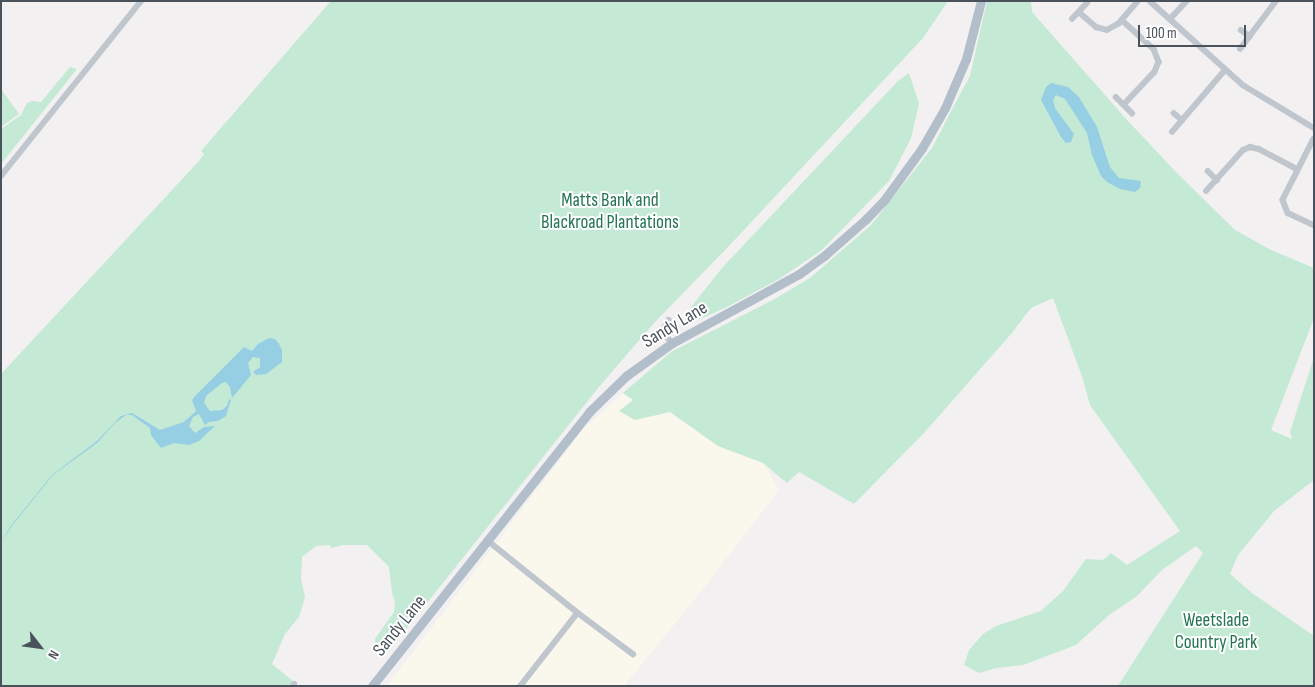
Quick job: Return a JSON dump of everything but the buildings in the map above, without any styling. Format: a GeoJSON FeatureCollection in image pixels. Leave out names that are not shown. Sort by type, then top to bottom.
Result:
{"type":"FeatureCollection","features":[{"type":"Feature","properties":{"kind":"main road","name":"Sandy Lane"},"geometry":{"type":"LineString","coordinates":[[372,686],[589,412],[626,376],[672,343],[800,274],[844,239],[885,199],[922,148],[945,108],[966,59],[981,1]]}},
{"type":"Feature","properties":{"kind":"street"},"geometry":{"type":"LineString","coordinates":[[1,176],[141,1]]}},
{"type":"Feature","properties":{"kind":"street"},"geometry":{"type":"LineString","coordinates":[[1079,12],[1101,30],[1113,28],[1138,1]]}},
{"type":"Feature","properties":{"kind":"street"},"geometry":{"type":"LineString","coordinates":[[1150,1],[1225,70],[1260,97],[1314,128]]}},
{"type":"Feature","properties":{"kind":"street"},"geometry":{"type":"LineString","coordinates":[[1170,19],[1187,1]]}},
{"type":"Feature","properties":{"kind":"street"},"geometry":{"type":"LineString","coordinates":[[1240,50],[1276,1]]}},
{"type":"Feature","properties":{"kind":"street"},"geometry":{"type":"LineString","coordinates":[[1072,19],[1087,3]]}},
{"type":"Feature","properties":{"kind":"street"},"geometry":{"type":"LineString","coordinates":[[1122,20],[1154,49],[1159,62],[1155,72],[1124,105]]}},
{"type":"Feature","properties":{"kind":"street"},"geometry":{"type":"LineString","coordinates":[[1241,30],[1250,36]]}},
{"type":"Feature","properties":{"kind":"street"},"geometry":{"type":"LineString","coordinates":[[1172,132],[1225,70]]}},
{"type":"Feature","properties":{"kind":"street"},"geometry":{"type":"LineString","coordinates":[[1116,97],[1132,113]]}},
{"type":"Feature","properties":{"kind":"street"},"geometry":{"type":"LineString","coordinates":[[1174,113],[1182,120]]}},
{"type":"Feature","properties":{"kind":"street"},"geometry":{"type":"LineString","coordinates":[[1314,139],[1284,193],[1284,208],[1291,215],[1314,225]]}},
{"type":"Feature","properties":{"kind":"street"},"geometry":{"type":"LineString","coordinates":[[1206,191],[1243,150],[1250,147],[1260,149],[1298,169]]}},
{"type":"Feature","properties":{"kind":"street"},"geometry":{"type":"LineString","coordinates":[[1208,171],[1217,180]]}},
{"type":"Feature","properties":{"kind":"street"},"geometry":{"type":"LineString","coordinates":[[669,320],[665,328],[666,334],[672,343]]}},
{"type":"Feature","properties":{"kind":"street"},"geometry":{"type":"LineString","coordinates":[[487,540],[578,613],[633,654]]}},
{"type":"Feature","properties":{"kind":"street"},"geometry":{"type":"LineString","coordinates":[[521,686],[578,613]]}},
{"type":"Feature","properties":{"kind":"shaded area"},"geometry":{"type":"Polygon","coordinates":[[[623,393],[634,400],[620,411],[635,420],[670,412],[718,446],[764,463],[779,490],[704,588],[624,686],[387,686],[585,427],[623,393]]]}},
{"type":"Feature","properties":{"kind":"green space","name":"Matts Bank and Blackroad Plantations"},"geometry":{"type":"Polygon","coordinates":[[[331,1],[948,1],[923,38],[728,247],[654,323],[598,388],[388,652],[376,649],[375,639],[394,612],[395,602],[389,567],[367,545],[343,545],[331,548],[330,545],[316,546],[302,557],[301,579],[305,597],[299,617],[285,634],[272,664],[299,686],[1,686],[1,374],[199,161],[204,154],[201,151],[331,1]]]}},
{"type":"Feature","properties":{"kind":"green space","name":"Weetslade Country Park"},"geometry":{"type":"Polygon","coordinates":[[[987,1],[1031,1],[1032,12],[1127,120],[1235,230],[1271,250],[1314,268],[1314,318],[1271,430],[1292,439],[1290,432],[1314,357],[1314,480],[1274,511],[1238,555],[1230,574],[1252,593],[1314,636],[1314,686],[1118,686],[1203,553],[1196,546],[1162,570],[1137,596],[1109,615],[1076,645],[1023,665],[996,668],[979,673],[964,665],[969,650],[983,634],[996,626],[1041,611],[1063,591],[1086,559],[1103,560],[1111,553],[1127,565],[1180,531],[1090,405],[1083,379],[1053,298],[1031,308],[1011,334],[924,433],[854,504],[799,472],[787,483],[763,463],[718,446],[670,412],[635,420],[619,411],[633,400],[623,393],[671,352],[773,300],[810,278],[871,225],[932,148],[970,76],[987,1]]]}},
{"type":"Feature","properties":{"kind":"green space"},"geometry":{"type":"Polygon","coordinates":[[[70,67],[77,69],[1,164],[1,129],[21,115],[27,103],[32,101],[41,102],[70,67]]]}},
{"type":"Feature","properties":{"kind":"green space"},"geometry":{"type":"Polygon","coordinates":[[[909,73],[919,104],[911,138],[889,181],[822,250],[779,279],[725,308],[682,327],[691,307],[722,268],[898,81],[909,73]]]}},
{"type":"Feature","properties":{"kind":"green space"},"geometry":{"type":"Polygon","coordinates":[[[1,89],[19,114],[1,127],[1,89]]]}},
{"type":"Feature","properties":{"kind":"water"},"geometry":{"type":"Polygon","coordinates":[[[1051,83],[1068,87],[1079,97],[1097,127],[1110,167],[1119,178],[1141,181],[1140,188],[1135,192],[1120,189],[1107,182],[1101,176],[1092,155],[1087,133],[1065,99],[1056,95],[1053,100],[1055,108],[1074,134],[1071,142],[1066,143],[1041,100],[1046,87],[1051,83]]]}},
{"type":"Feature","properties":{"kind":"water"},"geometry":{"type":"Polygon","coordinates":[[[269,338],[275,339],[279,344],[282,350],[282,362],[266,374],[256,375],[253,372],[260,367],[260,358],[253,357],[248,363],[251,375],[232,398],[230,387],[226,382],[206,396],[204,403],[210,411],[222,410],[227,406],[229,399],[231,400],[226,416],[218,421],[209,422],[205,425],[199,414],[193,417],[189,426],[195,433],[204,427],[215,426],[199,441],[189,445],[174,443],[161,448],[151,435],[150,428],[132,415],[126,415],[115,423],[97,443],[53,475],[11,527],[1,544],[10,527],[52,475],[97,441],[121,416],[132,413],[160,430],[184,422],[196,411],[192,400],[196,395],[244,347],[252,351],[258,344],[269,338]]]}}]}
